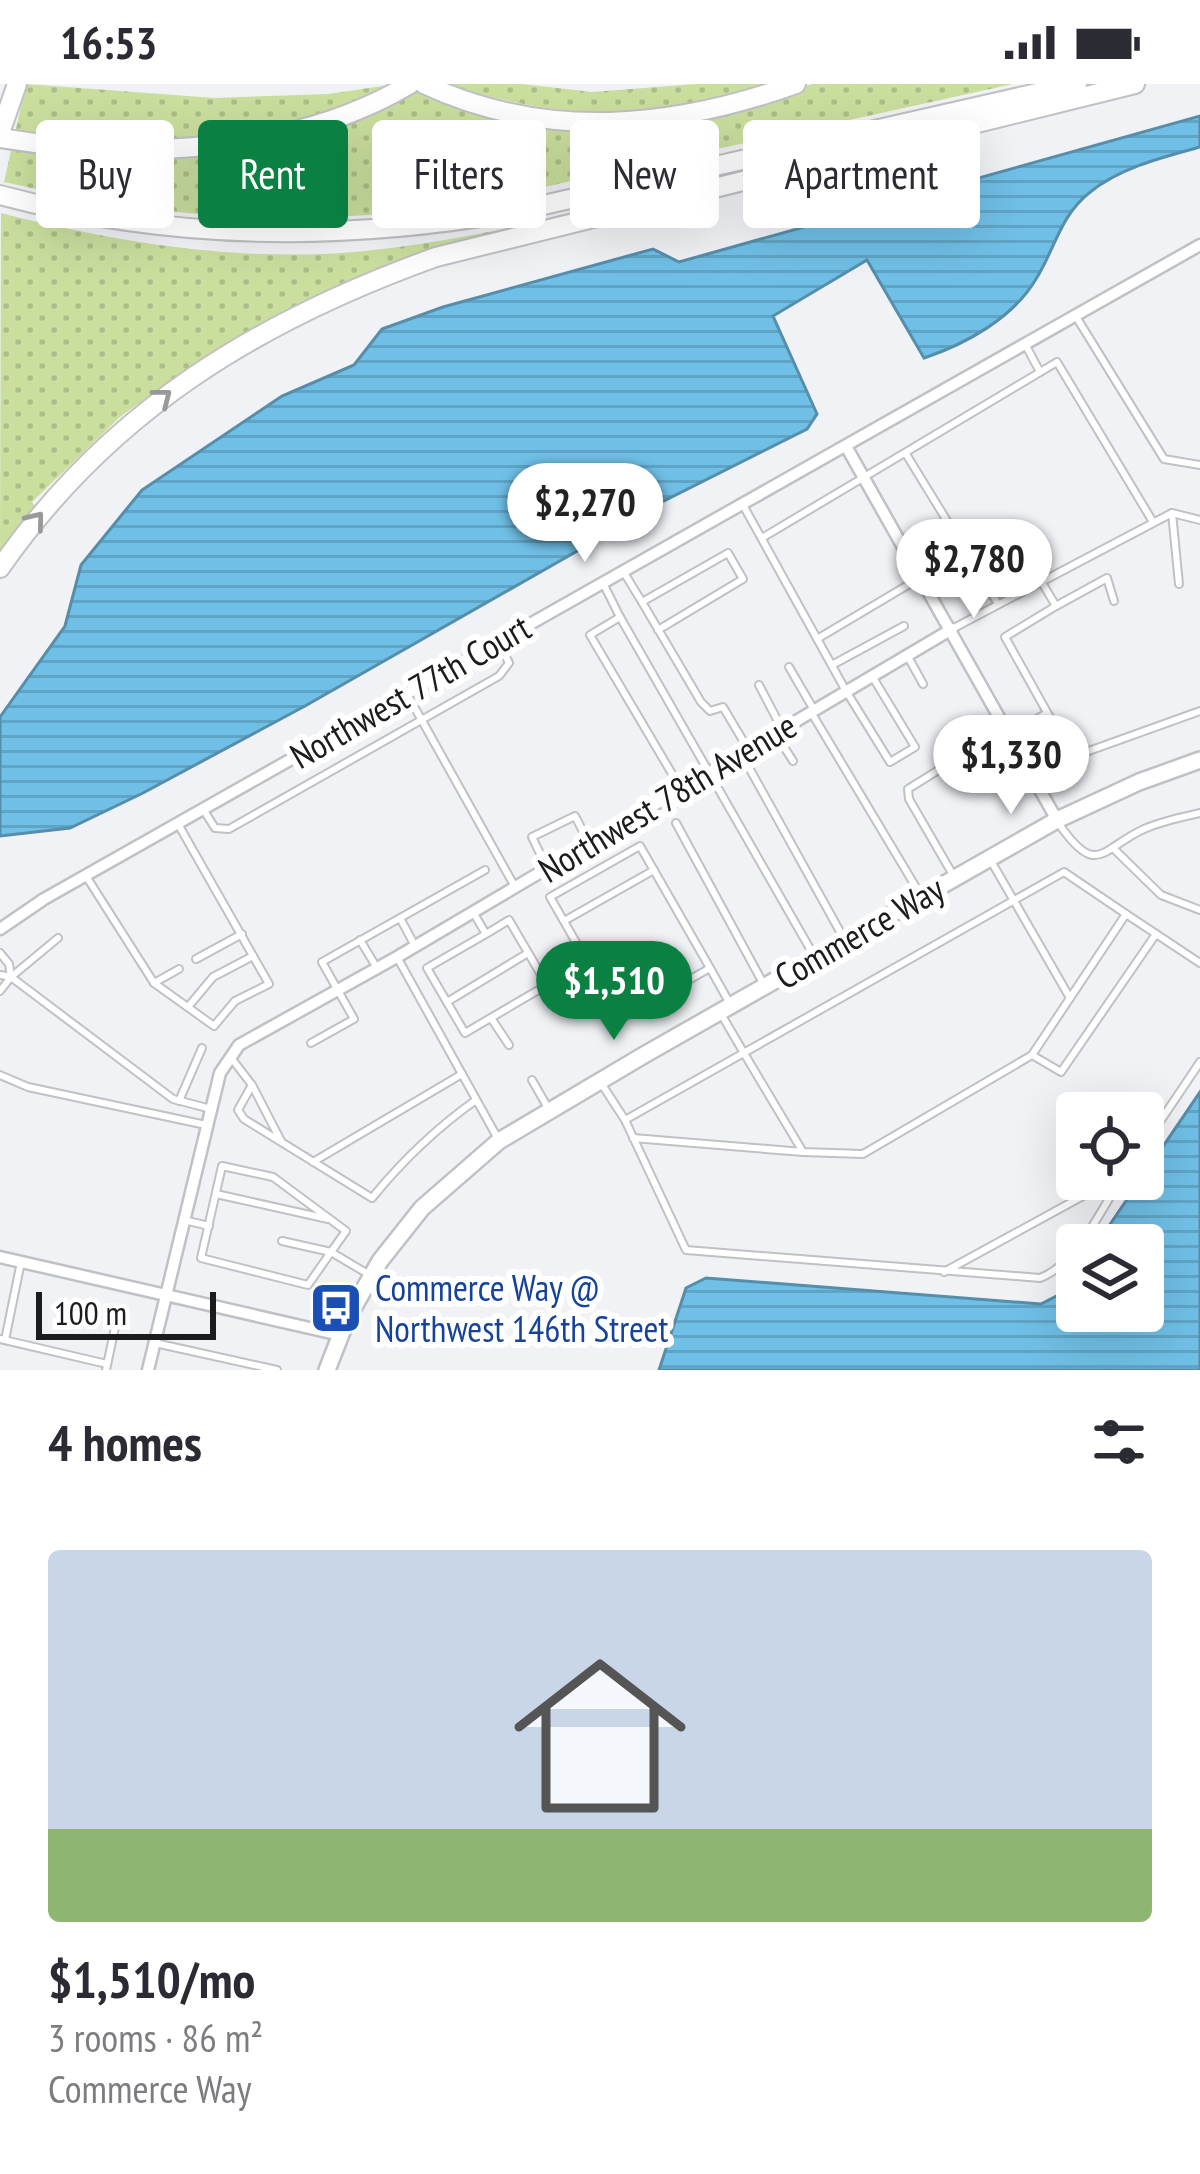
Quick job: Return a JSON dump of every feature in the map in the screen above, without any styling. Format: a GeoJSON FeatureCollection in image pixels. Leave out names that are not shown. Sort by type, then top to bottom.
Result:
{"type":"FeatureCollection","features":[{"type":"Feature","properties":{"kind":"highway"},"geometry":{"type":"LineString","coordinates":[[0,119],[7,84]]}},
{"type":"Feature","properties":{"kind":"highway"},"geometry":{"type":"LineString","coordinates":[[16,84],[0,136],[117,147],[241,140],[321,124],[410,84]]}},
{"type":"Feature","properties":{"kind":"highway"},"geometry":{"type":"LineString","coordinates":[[424,84],[515,114],[618,124],[707,112],[796,84]]}},
{"type":"Feature","properties":{"kind":"highway"},"geometry":{"type":"LineString","coordinates":[[0,195],[82,214],[239,233],[334,233],[430,225],[518,211],[1077,84]]}},
{"type":"Feature","properties":{"kind":"highway"},"geometry":{"type":"LineString","coordinates":[[0,568],[74,474],[189,376],[268,328],[366,282],[436,257],[1135,84]]}},
{"type":"Feature","properties":{"kind":"street","name":"Northwest 77th Court"},"geometry":{"type":"LineString","coordinates":[[0,929],[497,640],[847,448],[1200,245]]}},
{"type":"Feature","properties":{"kind":"street"},"geometry":{"type":"LineString","coordinates":[[847,448],[1057,820]]}},
{"type":"Feature","properties":{"kind":"street","name":"Northwest 78th Avenue"},"geometry":{"type":"LineString","coordinates":[[230,1058],[239,1045],[416,946],[952,629]]}},
{"type":"Feature","properties":{"kind":"street","name":"Commerce Way"},"geometry":{"type":"LineString","coordinates":[[328,1370],[370,1276],[422,1208],[499,1141],[1057,820],[1200,760]]}},
{"type":"Feature","properties":{"kind":"street"},"geometry":{"type":"LineString","coordinates":[[148,1370],[206,1125],[220,1073],[230,1058]]}},
{"type":"Feature","properties":{"kind":"street"},"geometry":{"type":"LineString","coordinates":[[0,1257],[340,1335]]}},
{"type":"Feature","properties":{"kind":"lane"},"geometry":{"type":"LineString","coordinates":[[1075,315],[1164,459],[1200,465]]}},
{"type":"Feature","properties":{"kind":"lane"},"geometry":{"type":"LineString","coordinates":[[1025,343],[1040,372]]}},
{"type":"Feature","properties":{"kind":"lane"},"geometry":{"type":"LineString","coordinates":[[762,538],[1057,362],[1153,523]]}},
{"type":"Feature","properties":{"kind":"lane"},"geometry":{"type":"LineString","coordinates":[[905,452],[998,604]]}},
{"type":"Feature","properties":{"kind":"lane"},"geometry":{"type":"LineString","coordinates":[[743,505],[890,762],[915,747],[872,676]]}},
{"type":"Feature","properties":{"kind":"lane"},"geometry":{"type":"LineString","coordinates":[[1172,513],[1179,584]]}},
{"type":"Feature","properties":{"kind":"lane"},"geometry":{"type":"LineString","coordinates":[[952,629],[1172,513],[1200,520]]}},
{"type":"Feature","properties":{"kind":"lane"},"geometry":{"type":"LineString","coordinates":[[641,602],[728,553],[743,578],[658,630]]}},
{"type":"Feature","properties":{"kind":"lane"},"geometry":{"type":"LineString","coordinates":[[623,571],[701,703],[710,711],[723,707],[845,940]]}},
{"type":"Feature","properties":{"kind":"lane"},"geometry":{"type":"LineString","coordinates":[[817,639],[921,577]]}},
{"type":"Feature","properties":{"kind":"lane"},"geometry":{"type":"LineString","coordinates":[[1114,602],[1106,578],[1005,637],[1072,757],[1200,711]]}},
{"type":"Feature","properties":{"kind":"lane"},"geometry":{"type":"LineString","coordinates":[[1042,581],[1056,606]]}},
{"type":"Feature","properties":{"kind":"lane"},"geometry":{"type":"LineString","coordinates":[[603,582],[815,957]]}},
{"type":"Feature","properties":{"kind":"lane"},"geometry":{"type":"LineString","coordinates":[[620,617],[590,635],[681,789]]}},
{"type":"Feature","properties":{"kind":"lane"},"geometry":{"type":"LineString","coordinates":[[832,665],[904,626]]}},
{"type":"Feature","properties":{"kind":"lane"},"geometry":{"type":"LineString","coordinates":[[203,809],[215,828],[229,830],[422,721],[504,671],[508,659],[497,640]]}},
{"type":"Feature","properties":{"kind":"lane"},"geometry":{"type":"LineString","coordinates":[[907,655],[923,684]]}},
{"type":"Feature","properties":{"kind":"lane"},"geometry":{"type":"LineString","coordinates":[[789,667],[922,897]]}},
{"type":"Feature","properties":{"kind":"lane"},"geometry":{"type":"LineString","coordinates":[[759,685],[793,761]]}},
{"type":"Feature","properties":{"kind":"lane"},"geometry":{"type":"LineString","coordinates":[[406,692],[514,887]]}},
{"type":"Feature","properties":{"kind":"lane"},"geometry":{"type":"LineString","coordinates":[[955,878],[909,799],[908,789],[1047,713]]}},
{"type":"Feature","properties":{"kind":"lane"},"geometry":{"type":"LineString","coordinates":[[1057,820],[1085,854],[1114,850],[1140,830],[1200,813]]}},
{"type":"Feature","properties":{"kind":"lane"},"geometry":{"type":"LineString","coordinates":[[547,868],[532,837],[575,815],[589,843]]}},
{"type":"Feature","properties":{"kind":"lane"},"geometry":{"type":"LineString","coordinates":[[676,823],[765,986]]}},
{"type":"Feature","properties":{"kind":"lane"},"geometry":{"type":"LineString","coordinates":[[86,875],[154,983],[214,1025],[235,1001],[269,984],[178,824]]}},
{"type":"Feature","properties":{"kind":"lane"},"geometry":{"type":"LineString","coordinates":[[710,968],[620,1019],[550,897],[640,847],[710,968],[744,1054],[803,1152]]}},
{"type":"Feature","properties":{"kind":"lane"},"geometry":{"type":"LineString","coordinates":[[1114,850],[1160,895],[1200,910]]}},
{"type":"Feature","properties":{"kind":"lane"},"geometry":{"type":"LineString","coordinates":[[990,858],[1070,998]]}},
{"type":"Feature","properties":{"kind":"lane"},"geometry":{"type":"LineString","coordinates":[[311,1043],[354,1018],[322,962],[484,870]]}},
{"type":"Feature","properties":{"kind":"lane"},"geometry":{"type":"LineString","coordinates":[[564,921],[654,870]]}},
{"type":"Feature","properties":{"kind":"lane"},"geometry":{"type":"LineString","coordinates":[[625,1120],[1064,872],[1200,963]]}},
{"type":"Feature","properties":{"kind":"lane"},"geometry":{"type":"LineString","coordinates":[[472,912],[486,934]]}},
{"type":"Feature","properties":{"kind":"lane"},"geometry":{"type":"LineString","coordinates":[[633,1138],[862,1154],[1032,1055],[1126,914]]}},
{"type":"Feature","properties":{"kind":"lane"},"geometry":{"type":"LineString","coordinates":[[400,918],[416,946]]}},
{"type":"Feature","properties":{"kind":"lane"},"geometry":{"type":"LineString","coordinates":[[508,920],[528,953],[547,985],[465,1033],[427,968],[508,920]]}},
{"type":"Feature","properties":{"kind":"lane"},"geometry":{"type":"LineString","coordinates":[[196,959],[242,934]]}},
{"type":"Feature","properties":{"kind":"lane"},"geometry":{"type":"LineString","coordinates":[[1032,1055],[1061,1072],[1156,934]]}},
{"type":"Feature","properties":{"kind":"lane"},"geometry":{"type":"LineString","coordinates":[[0,991],[58,938]]}},
{"type":"Feature","properties":{"kind":"lane"},"geometry":{"type":"LineString","coordinates":[[360,940],[377,968]]}},
{"type":"Feature","properties":{"kind":"lane"},"geometry":{"type":"LineString","coordinates":[[0,953],[11,977]]}},
{"type":"Feature","properties":{"kind":"lane"},"geometry":{"type":"LineString","coordinates":[[447,1001],[528,953]]}},
{"type":"Feature","properties":{"kind":"lane"},"geometry":{"type":"LineString","coordinates":[[188,1007],[213,977],[253,956]]}},
{"type":"Feature","properties":{"kind":"lane"},"geometry":{"type":"LineString","coordinates":[[397,957],[499,1141]]}},
{"type":"Feature","properties":{"kind":"lane"},"geometry":{"type":"LineString","coordinates":[[154,983],[179,969]]}},
{"type":"Feature","properties":{"kind":"lane"},"geometry":{"type":"LineString","coordinates":[[0,975],[11,977],[179,1101],[211,1108]]}},
{"type":"Feature","properties":{"kind":"lane"},"geometry":{"type":"LineString","coordinates":[[491,1018],[509,1045]]}},
{"type":"Feature","properties":{"kind":"lane"},"geometry":{"type":"LineString","coordinates":[[179,1101],[202,1048]]}},
{"type":"Feature","properties":{"kind":"lane"},"geometry":{"type":"LineString","coordinates":[[230,1058],[252,1084],[281,1142]]}},
{"type":"Feature","properties":{"kind":"lane"},"geometry":{"type":"LineString","coordinates":[[1164,1116],[1200,1062]]}},
{"type":"Feature","properties":{"kind":"lane"},"geometry":{"type":"LineString","coordinates":[[313,1162],[462,1074]]}},
{"type":"Feature","properties":{"kind":"lane"},"geometry":{"type":"LineString","coordinates":[[0,1075],[28,1087],[206,1125]]}},
{"type":"Feature","properties":{"kind":"lane"},"geometry":{"type":"LineString","coordinates":[[532,1080],[550,1111]]}},
{"type":"Feature","properties":{"kind":"lane"},"geometry":{"type":"LineString","coordinates":[[600,1081],[625,1120],[686,1250],[1028,1280],[1052,1274],[1069,1257],[1105,1200]]}},
{"type":"Feature","properties":{"kind":"lane"},"geometry":{"type":"LineString","coordinates":[[252,1084],[238,1110],[244,1119],[372,1198],[403,1160],[476,1100]]}},
{"type":"Feature","properties":{"kind":"lane"},"geometry":{"type":"LineString","coordinates":[[222,1166],[273,1177],[346,1231],[308,1285],[202,1258],[216,1194],[222,1166]]}},
{"type":"Feature","properties":{"kind":"lane"},"geometry":{"type":"LineString","coordinates":[[216,1194],[331,1220]]}},
{"type":"Feature","properties":{"kind":"lane"},"geometry":{"type":"LineString","coordinates":[[944,1272],[1079,1200]]}},
{"type":"Feature","properties":{"kind":"lane"},"geometry":{"type":"LineString","coordinates":[[184,1220],[208,1226]]}},
{"type":"Feature","properties":{"kind":"lane"},"geometry":{"type":"LineString","coordinates":[[282,1241],[331,1252],[370,1276]]}},
{"type":"Feature","properties":{"kind":"lane"},"geometry":{"type":"LineString","coordinates":[[21,1262],[2,1340],[106,1367],[118,1313]]}},
{"type":"Feature","properties":{"kind":"lane"},"geometry":{"type":"LineString","coordinates":[[155,1343],[277,1370]]}},
{"type":"Feature","properties":{"kind":"green space"},"geometry":{"type":"Polygon","coordinates":[[[26,84],[215,98],[328,94],[396,84],[454,103],[570,122],[570,181],[546,187],[546,120],[372,120],[372,214],[348,216],[348,120],[198,120],[198,213],[174,212],[174,120],[36,120],[36,189],[4,182],[26,84]]]}},
{"type":"Feature","properties":{"kind":"green space"},"geometry":{"type":"Polygon","coordinates":[[[444,84],[522,84],[592,92],[770,84],[685,105],[607,112],[529,105],[444,84]]]}},
{"type":"Feature","properties":{"kind":"green space"},"geometry":{"type":"Polygon","coordinates":[[[812,84],[1013,84],[849,120],[743,120],[743,143],[719,149],[719,120],[690,120],[812,84]]]}},
{"type":"Feature","properties":{"kind":"green space"},"geometry":{"type":"Polygon","coordinates":[[[1,213],[36,221],[36,228],[265,254],[354,252],[529,228],[450,251],[233,343],[180,374],[120,417],[32,502],[35,506],[0,552],[1,213]]]}},
{"type":"Feature","properties":{"kind":"water"},"geometry":{"type":"Polygon","coordinates":[[[1200,116],[1200,147],[1128,170],[1079,202],[1026,293],[972,337],[924,358],[867,260],[773,316],[817,414],[807,429],[628,519],[305,706],[143,793],[70,828],[0,836],[0,717],[65,626],[81,565],[142,490],[282,396],[354,365],[382,329],[443,307],[653,249],[679,262],[800,228],[980,228],[980,178],[1200,116]]]}},
{"type":"Feature","properties":{"kind":"water"},"geometry":{"type":"Polygon","coordinates":[[[1200,1092],[1200,1370],[659,1370],[686,1288],[706,1278],[1041,1304],[1056,1296],[1056,1332],[1164,1332],[1164,1224],[1110,1224],[1127,1200],[1164,1200],[1164,1145],[1200,1092]]]}},
{"type":"Feature","properties":{"kind":"place","name":"Commerce Way @ Northwest 146th Street"},"geometry":{"type":"Point","coordinates":[336,1308]}}]}
